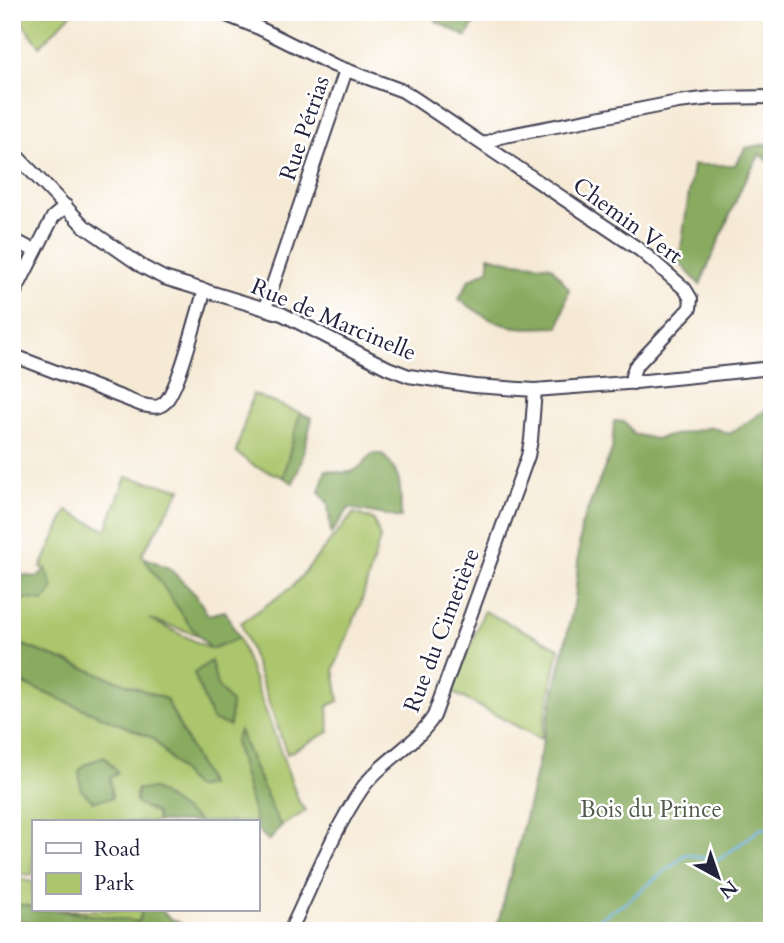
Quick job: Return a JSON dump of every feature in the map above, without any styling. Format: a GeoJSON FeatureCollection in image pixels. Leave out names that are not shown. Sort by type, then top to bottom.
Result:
{"type":"FeatureCollection","features":[{"type":"Feature","properties":{"kind":"street","name":"Rue Pétrias"},"geometry":{"type":"LineString","coordinates":[[219,12],[346,70],[265,308]]}},
{"type":"Feature","properties":{"kind":"street"},"geometry":{"type":"LineString","coordinates":[[249,12],[259,28]]}},
{"type":"Feature","properties":{"kind":"street","name":"Chemin Vert"},"geometry":{"type":"LineString","coordinates":[[346,70],[403,91],[640,250],[689,294],[690,308],[635,368],[633,383]]}},
{"type":"Feature","properties":{"kind":"street"},"geometry":{"type":"LineString","coordinates":[[484,144],[500,137],[678,102],[712,97],[772,97]]}},
{"type":"Feature","properties":{"kind":"street","name":"Rue de Marcinelle"},"geometry":{"type":"LineString","coordinates":[[12,150],[85,226],[143,267],[162,277],[265,308],[409,376],[474,386],[536,390],[772,368]]}},
{"type":"Feature","properties":{"kind":"street"},"geometry":{"type":"LineString","coordinates":[[12,298],[53,216],[66,206]]}},
{"type":"Feature","properties":{"kind":"street"},"geometry":{"type":"LineString","coordinates":[[12,239],[35,251]]}},
{"type":"Feature","properties":{"kind":"street"},"geometry":{"type":"LineString","coordinates":[[12,355],[142,405],[161,405],[173,392],[205,290]]}},
{"type":"Feature","properties":{"kind":"street","name":"Rue du Cimetière"},"geometry":{"type":"LineString","coordinates":[[290,931],[361,790],[384,764],[422,732],[434,716],[524,467],[531,440],[536,390]]}},
{"type":"Feature","properties":{"kind":"green space"},"geometry":{"type":"Polygon","coordinates":[[[14,12],[73,12],[40,46],[14,12]]]}},
{"type":"Feature","properties":{"kind":"green space"},"geometry":{"type":"Polygon","coordinates":[[[442,12],[481,12],[466,37],[436,21],[442,12]]]}},
{"type":"Feature","properties":{"kind":"green space"},"geometry":{"type":"Polygon","coordinates":[[[772,143],[772,164],[760,154],[743,184],[700,285],[679,262],[693,165],[735,165],[746,148],[772,143]]]}},
{"type":"Feature","properties":{"kind":"green space"},"geometry":{"type":"Polygon","coordinates":[[[489,256],[551,266],[569,289],[559,327],[528,328],[506,325],[485,316],[459,299],[469,280],[489,269],[489,256]]]}},
{"type":"Feature","properties":{"kind":"green space"},"geometry":{"type":"Polygon","coordinates":[[[253,394],[300,413],[283,477],[254,466],[236,452],[253,394]]]}},
{"type":"Feature","properties":{"kind":"green space","name":"Bois du Prince"},"geometry":{"type":"Polygon","coordinates":[[[772,406],[772,931],[496,931],[530,798],[575,599],[581,526],[612,450],[614,421],[625,422],[633,434],[655,439],[712,427],[729,434],[772,406]]]}},
{"type":"Feature","properties":{"kind":"green space"},"geometry":{"type":"Polygon","coordinates":[[[300,413],[312,418],[293,483],[283,477],[300,413]]]}},
{"type":"Feature","properties":{"kind":"green space"},"geometry":{"type":"Polygon","coordinates":[[[372,454],[382,454],[394,469],[400,490],[401,518],[349,508],[331,534],[328,503],[319,492],[326,470],[352,471],[372,454]]]}},
{"type":"Feature","properties":{"kind":"green space"},"geometry":{"type":"Polygon","coordinates":[[[126,477],[181,489],[142,554],[198,635],[149,619],[211,649],[239,638],[299,802],[306,811],[281,826],[239,731],[235,742],[255,820],[197,820],[154,789],[137,789],[136,803],[156,813],[157,820],[32,820],[32,875],[12,873],[12,679],[153,738],[195,788],[209,785],[166,699],[12,641],[12,594],[19,598],[46,569],[41,567],[67,511],[106,530],[126,477]]]}},
{"type":"Feature","properties":{"kind":"green space"},"geometry":{"type":"Polygon","coordinates":[[[354,513],[374,520],[380,538],[361,603],[334,669],[339,701],[328,706],[329,732],[287,754],[241,623],[292,587],[354,513]]]}},
{"type":"Feature","properties":{"kind":"green space"},"geometry":{"type":"Polygon","coordinates":[[[143,557],[169,568],[196,595],[208,615],[225,611],[239,638],[211,649],[190,626],[143,557]]]}},
{"type":"Feature","properties":{"kind":"green space"},"geometry":{"type":"Polygon","coordinates":[[[46,569],[53,588],[44,601],[19,598],[12,594],[12,574],[37,577],[46,569]]]}},
{"type":"Feature","properties":{"kind":"green space"},"geometry":{"type":"Polygon","coordinates":[[[484,611],[559,648],[541,739],[452,692],[484,611]]]}},
{"type":"Feature","properties":{"kind":"green space"},"geometry":{"type":"Polygon","coordinates":[[[12,641],[166,699],[209,785],[195,788],[153,738],[12,679],[12,641]]]}},
{"type":"Feature","properties":{"kind":"green space"},"geometry":{"type":"Polygon","coordinates":[[[211,661],[217,685],[231,703],[230,726],[212,720],[194,673],[211,661]]]}},
{"type":"Feature","properties":{"kind":"green space"},"geometry":{"type":"Polygon","coordinates":[[[239,731],[281,826],[269,841],[259,831],[259,820],[255,820],[235,741],[239,731]]]}},
{"type":"Feature","properties":{"kind":"green space"},"geometry":{"type":"Polygon","coordinates":[[[104,756],[118,773],[110,778],[112,798],[93,801],[81,790],[79,771],[104,756]]]}},
{"type":"Feature","properties":{"kind":"green space"},"geometry":{"type":"Polygon","coordinates":[[[137,789],[154,789],[197,820],[158,820],[156,813],[136,803],[137,789]]]}},
{"type":"Feature","properties":{"kind":"green space"},"geometry":{"type":"Polygon","coordinates":[[[12,878],[32,882],[32,907],[12,903],[12,878]]]}},
{"type":"Feature","properties":{"kind":"green space"},"geometry":{"type":"Polygon","coordinates":[[[12,903],[32,907],[32,912],[69,912],[139,922],[142,912],[163,912],[194,931],[45,931],[45,928],[12,917],[12,903]]]}},
{"type":"Feature","properties":{"kind":"green space"},"geometry":{"type":"Polygon","coordinates":[[[69,912],[142,912],[139,922],[69,912]]]}},
{"type":"Feature","properties":{"kind":"waterway"},"geometry":{"type":"LineString","coordinates":[[577,931],[624,904],[686,854],[717,861],[762,828],[772,829]]}}]}
